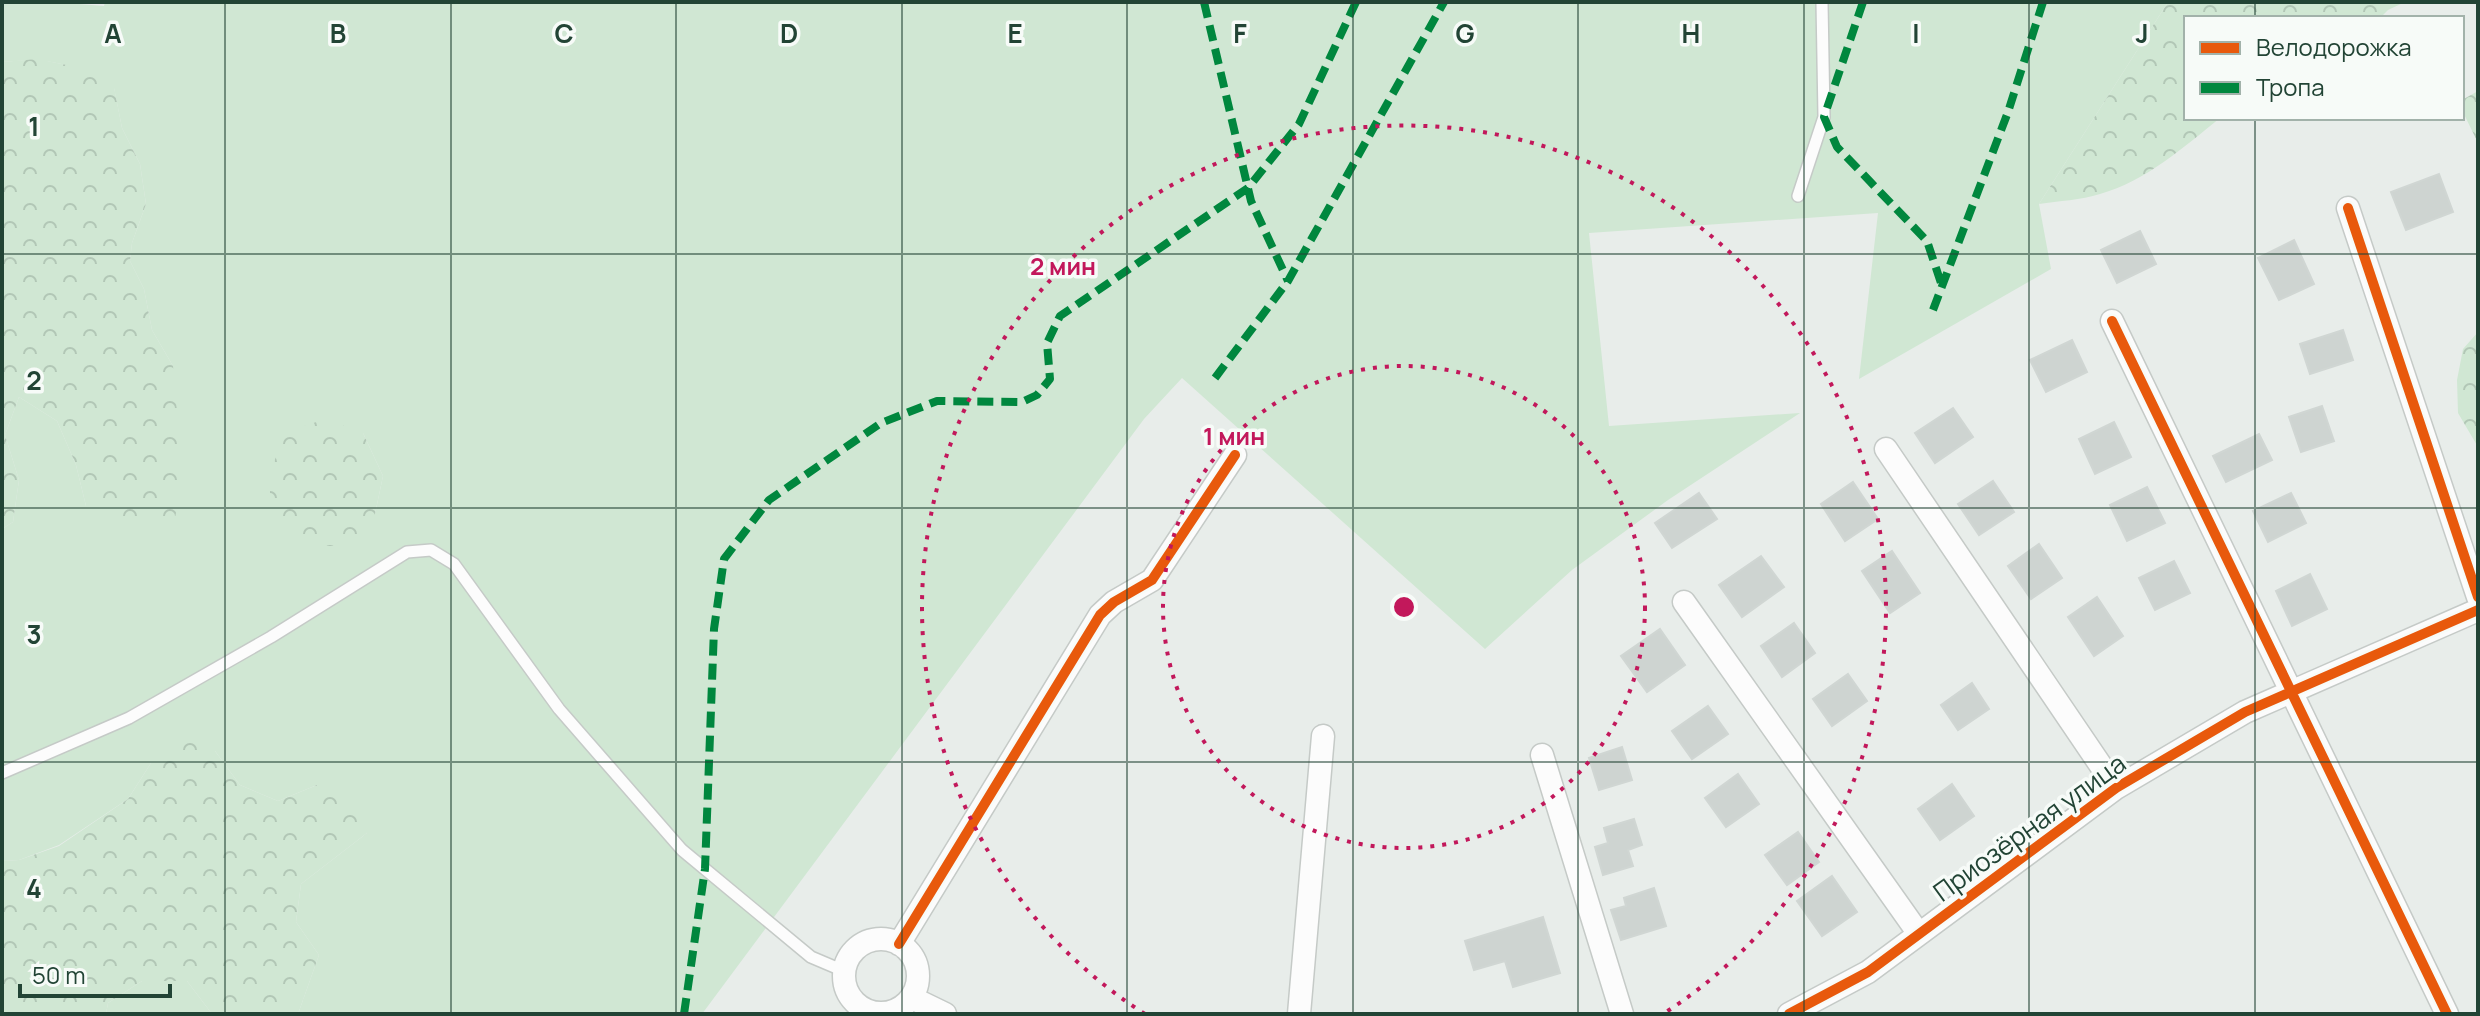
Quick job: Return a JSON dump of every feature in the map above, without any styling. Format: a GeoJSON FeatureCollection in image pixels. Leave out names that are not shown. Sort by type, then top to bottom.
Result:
{"type":"FeatureCollection","features":[{"type":"Feature","properties":{"kind":"street"},"geometry":{"type":"LineString","coordinates":[[2348,208],[2478,597]]}},
{"type":"Feature","properties":{"kind":"street"},"geometry":{"type":"LineString","coordinates":[[2112,321],[2447,1014]]}},
{"type":"Feature","properties":{"kind":"street"},"geometry":{"type":"LineString","coordinates":[[1886,449],[2116,788]]}},
{"type":"Feature","properties":{"kind":"street"},"geometry":{"type":"LineString","coordinates":[[899,944],[1100,615],[1114,602],[1152,580],[1235,455]]}},
{"type":"Feature","properties":{"kind":"street"},"geometry":{"type":"LineString","coordinates":[[1684,602],[1919,934]]}},
{"type":"Feature","properties":{"kind":"street","name":"Приозёрная улица"},"geometry":{"type":"LineString","coordinates":[[1789,1014],[1868,972],[2116,788],[2245,712],[2478,610]]}},
{"type":"Feature","properties":{"kind":"street"},"geometry":{"type":"LineString","coordinates":[[1299,1014],[1323,736]]}},
{"type":"Feature","properties":{"kind":"street"},"geometry":{"type":"LineString","coordinates":[[1542,755],[1622,1014]]}},
{"type":"Feature","properties":{"kind":"street"},"geometry":{"type":"LineString","coordinates":[[890,940],[899,944],[908,950],[917,968],[918,978],[912,998],[905,1005],[887,1013],[856,1010],[847,991],[844,971],[852,952],[869,941],[890,940]]}},
{"type":"Feature","properties":{"kind":"street"},"geometry":{"type":"LineString","coordinates":[[912,998],[945,1014]]}},
{"type":"Feature","properties":{"kind":"lane"},"geometry":{"type":"LineString","coordinates":[[1798,196],[1824,117],[1822,2]]}},
{"type":"Feature","properties":{"kind":"lane"},"geometry":{"type":"LineString","coordinates":[[2,773],[129,718],[271,637],[407,552],[431,550],[454,564],[559,709],[682,850],[811,957],[844,971]]}},
{"type":"Feature","properties":{"kind":"green space"},"geometry":{"type":"Polygon","coordinates":[[[2,2],[104,6],[105,2],[2168,2],[2039,204],[2051,269],[1859,379],[1878,213],[1589,233],[1609,426],[1800,413],[1668,500],[1572,570],[1485,649],[1182,378],[1144,419],[702,1014],[298,1014],[319,955],[296,922],[301,884],[367,833],[317,785],[278,801],[240,785],[215,751],[151,763],[128,799],[59,845],[19,860],[2,861],[2,529],[13,522],[19,480],[5,435],[19,397],[57,421],[76,465],[86,506],[173,366],[152,330],[144,289],[130,261],[132,243],[146,204],[140,164],[122,128],[114,88],[61,64],[35,60],[2,62],[2,2]],[[363,433],[375,514],[383,476],[363,433]]]}},
{"type":"Feature","properties":{"kind":"green space"},"geometry":{"type":"Polygon","coordinates":[[[2168,2],[2405,2],[2382,16],[2184,16],[2184,120],[2218,120],[2164,162],[2133,181],[2093,196],[2039,204],[2168,2]]]}},
{"type":"Feature","properties":{"kind":"green space"},"geometry":{"type":"Polygon","coordinates":[[[37,59],[77,67],[114,87],[122,128],[140,164],[146,204],[132,243],[130,261],[144,289],[152,330],[173,366],[183,478],[175,518],[128,522],[86,506],[76,465],[57,421],[19,397],[5,435],[19,480],[13,522],[2,529],[2,62],[37,59]]]}},
{"type":"Feature","properties":{"kind":"green space"},"geometry":{"type":"Polygon","coordinates":[[[2478,91],[2478,143],[2464,114],[2464,99],[2478,91]]]}},
{"type":"Feature","properties":{"kind":"green space"},"geometry":{"type":"Polygon","coordinates":[[[2478,332],[2478,447],[2458,413],[2457,380],[2463,349],[2478,332]]]}},
{"type":"Feature","properties":{"kind":"green space"},"geometry":{"type":"Polygon","coordinates":[[[325,419],[363,433],[383,476],[375,514],[347,546],[302,546],[270,516],[270,474],[284,433],[325,419]]]}},
{"type":"Feature","properties":{"kind":"green space"},"geometry":{"type":"Polygon","coordinates":[[[181,730],[215,751],[240,785],[278,801],[317,785],[357,791],[367,833],[301,884],[296,922],[319,955],[298,1014],[212,1014],[187,981],[142,981],[108,1003],[106,1014],[2,1014],[2,861],[19,860],[59,846],[128,799],[151,763],[181,730]]]}},
{"type":"Feature","properties":{"kind":"green space"},"geometry":{"type":"Polygon","coordinates":[[[142,981],[187,981],[212,1014],[106,1014],[108,1003],[142,981]]]}},
{"type":"Feature","properties":{"kind":"building"},"geometry":{"type":"Polygon","coordinates":[[[2439,174],[2453,212],[2406,230],[2391,192],[2439,174]]]}},
{"type":"Feature","properties":{"kind":"building"},"geometry":{"type":"Polygon","coordinates":[[[2140,231],[2156,264],[2117,283],[2101,250],[2140,231]]]}},
{"type":"Feature","properties":{"kind":"building"},"geometry":{"type":"Polygon","coordinates":[[[2294,240],[2314,284],[2279,300],[2258,258],[2294,240]]]}},
{"type":"Feature","properties":{"kind":"building"},"geometry":{"type":"Polygon","coordinates":[[[2343,330],[2353,360],[2310,374],[2300,344],[2343,330]]]}},
{"type":"Feature","properties":{"kind":"building"},"geometry":{"type":"Polygon","coordinates":[[[2072,340],[2087,372],[2046,392],[2030,360],[2072,340]]]}},
{"type":"Feature","properties":{"kind":"building"},"geometry":{"type":"Polygon","coordinates":[[[2322,406],[2334,441],[2301,452],[2289,417],[2322,406]]]}},
{"type":"Feature","properties":{"kind":"building"},"geometry":{"type":"Polygon","coordinates":[[[1953,408],[1973,437],[1935,463],[1915,433],[1953,408]]]}},
{"type":"Feature","properties":{"kind":"building"},"geometry":{"type":"Polygon","coordinates":[[[2114,422],[2131,457],[2095,474],[2079,439],[2114,422]]]}},
{"type":"Feature","properties":{"kind":"building"},"geometry":{"type":"Polygon","coordinates":[[[2259,434],[2272,460],[2226,482],[2213,456],[2259,434]]]}},
{"type":"Feature","properties":{"kind":"building"},"geometry":{"type":"Polygon","coordinates":[[[1993,481],[2014,512],[1979,535],[1958,504],[1993,481]]]}},
{"type":"Feature","properties":{"kind":"building"},"geometry":{"type":"Polygon","coordinates":[[[1853,482],[1878,519],[1845,541],[1821,504],[1853,482]]]}},
{"type":"Feature","properties":{"kind":"building"},"geometry":{"type":"Polygon","coordinates":[[[2147,487],[2165,523],[2127,541],[2110,505],[2147,487]]]}},
{"type":"Feature","properties":{"kind":"building"},"geometry":{"type":"Polygon","coordinates":[[[1699,493],[1717,519],[1672,548],[1655,523],[1699,493]]]}},
{"type":"Feature","properties":{"kind":"building"},"geometry":{"type":"Polygon","coordinates":[[[2291,493],[2306,523],[2268,542],[2253,511],[2291,493]]]}},
{"type":"Feature","properties":{"kind":"building"},"geometry":{"type":"Polygon","coordinates":[[[2039,544],[2062,578],[2031,599],[2008,566],[2039,544]]]}},
{"type":"Feature","properties":{"kind":"building"},"geometry":{"type":"Polygon","coordinates":[[[1892,551],[1920,593],[1890,613],[1862,571],[1892,551]]]}},
{"type":"Feature","properties":{"kind":"building"},"geometry":{"type":"Polygon","coordinates":[[[1761,556],[1784,587],[1742,617],[1719,585],[1761,556]]]}},
{"type":"Feature","properties":{"kind":"building"},"geometry":{"type":"Polygon","coordinates":[[[2174,561],[2190,593],[2155,610],[2139,578],[2174,561]]]}},
{"type":"Feature","properties":{"kind":"building"},"geometry":{"type":"Polygon","coordinates":[[[2310,574],[2327,609],[2292,626],[2276,591],[2310,574]]]}},
{"type":"Feature","properties":{"kind":"building"},"geometry":{"type":"Polygon","coordinates":[[[2097,597],[2123,636],[2094,656],[2068,617],[2097,597]]]}},
{"type":"Feature","properties":{"kind":"building"},"geometry":{"type":"Polygon","coordinates":[[[1794,623],[1815,653],[1782,677],[1761,646],[1794,623]]]}},
{"type":"Feature","properties":{"kind":"building"},"geometry":{"type":"Polygon","coordinates":[[[1660,629],[1685,665],[1647,692],[1621,656],[1660,629]]]}},
{"type":"Feature","properties":{"kind":"building"},"geometry":{"type":"Polygon","coordinates":[[[1848,674],[1867,701],[1832,726],[1813,699],[1848,674]]]}},
{"type":"Feature","properties":{"kind":"building"},"geometry":{"type":"Polygon","coordinates":[[[1972,683],[1989,709],[1958,730],[1941,705],[1972,683]]]}},
{"type":"Feature","properties":{"kind":"building"},"geometry":{"type":"Polygon","coordinates":[[[1708,706],[1728,734],[1692,759],[1672,731],[1708,706]]]}},
{"type":"Feature","properties":{"kind":"building"},"geometry":{"type":"Polygon","coordinates":[[[1622,747],[1632,780],[1599,790],[1589,758],[1622,747]]]}},
{"type":"Feature","properties":{"kind":"building"},"geometry":{"type":"Polygon","coordinates":[[[1738,774],[1759,804],[1726,827],[1705,798],[1738,774]]]}},
{"type":"Feature","properties":{"kind":"building"},"geometry":{"type":"Polygon","coordinates":[[[1952,784],[1974,816],[1940,840],[1918,809],[1952,784]]]}},
{"type":"Feature","properties":{"kind":"building"},"geometry":{"type":"Polygon","coordinates":[[[1634,819],[1642,845],[1628,850],[1633,866],[1603,875],[1595,847],[1608,843],[1604,828],[1634,819]]]}},
{"type":"Feature","properties":{"kind":"building"},"geometry":{"type":"Polygon","coordinates":[[[1798,832],[1819,862],[1787,885],[1765,855],[1798,832]]]}},
{"type":"Feature","properties":{"kind":"building"},"geometry":{"type":"Polygon","coordinates":[[[1832,876],[1857,912],[1822,936],[1797,901],[1832,876]]]}},
{"type":"Feature","properties":{"kind":"building"},"geometry":{"type":"Polygon","coordinates":[[[1654,888],[1666,926],[1621,940],[1611,910],[1626,906],[1624,898],[1654,888]]]}},
{"type":"Feature","properties":{"kind":"building"},"geometry":{"type":"Polygon","coordinates":[[[1543,917],[1560,973],[1513,987],[1505,961],[1474,970],[1465,941],[1543,917]]]}},
{"type":"Feature","properties":{"kind":"marked path"},"geometry":{"type":"LineString","coordinates":[[1204,2],[1251,201],[1288,281]]}},
{"type":"Feature","properties":{"kind":"marked path"},"geometry":{"type":"LineString","coordinates":[[684,1014],[705,869],[714,629],[724,559],[769,500],[881,423],[937,401],[1022,402],[1037,395],[1050,379],[1047,343],[1060,316],[1248,188],[1299,124],[1356,2]]}},
{"type":"Feature","properties":{"kind":"marked path"},"geometry":{"type":"LineString","coordinates":[[1215,378],[1288,281],[1444,2]]}},
{"type":"Feature","properties":{"kind":"marked path"},"geometry":{"type":"LineString","coordinates":[[1863,2],[1824,117],[1837,147],[1927,241],[1942,286]]}},
{"type":"Feature","properties":{"kind":"marked path"},"geometry":{"type":"LineString","coordinates":[[1933,310],[2008,112],[2043,2]]}},
{"type":"Feature","properties":{"kind":"cycle path"},"geometry":{"type":"LineString","coordinates":[[2348,208],[2478,597]]}},
{"type":"Feature","properties":{"kind":"cycle path"},"geometry":{"type":"LineString","coordinates":[[2112,321],[2447,1014]]}},
{"type":"Feature","properties":{"kind":"cycle path"},"geometry":{"type":"LineString","coordinates":[[899,944],[1100,615],[1114,602],[1152,580],[1235,455]]}},
{"type":"Feature","properties":{"kind":"cycle path"},"geometry":{"type":"LineString","coordinates":[[1789,1014],[1868,972],[2116,788],[2245,712],[2478,610]]}}]}
